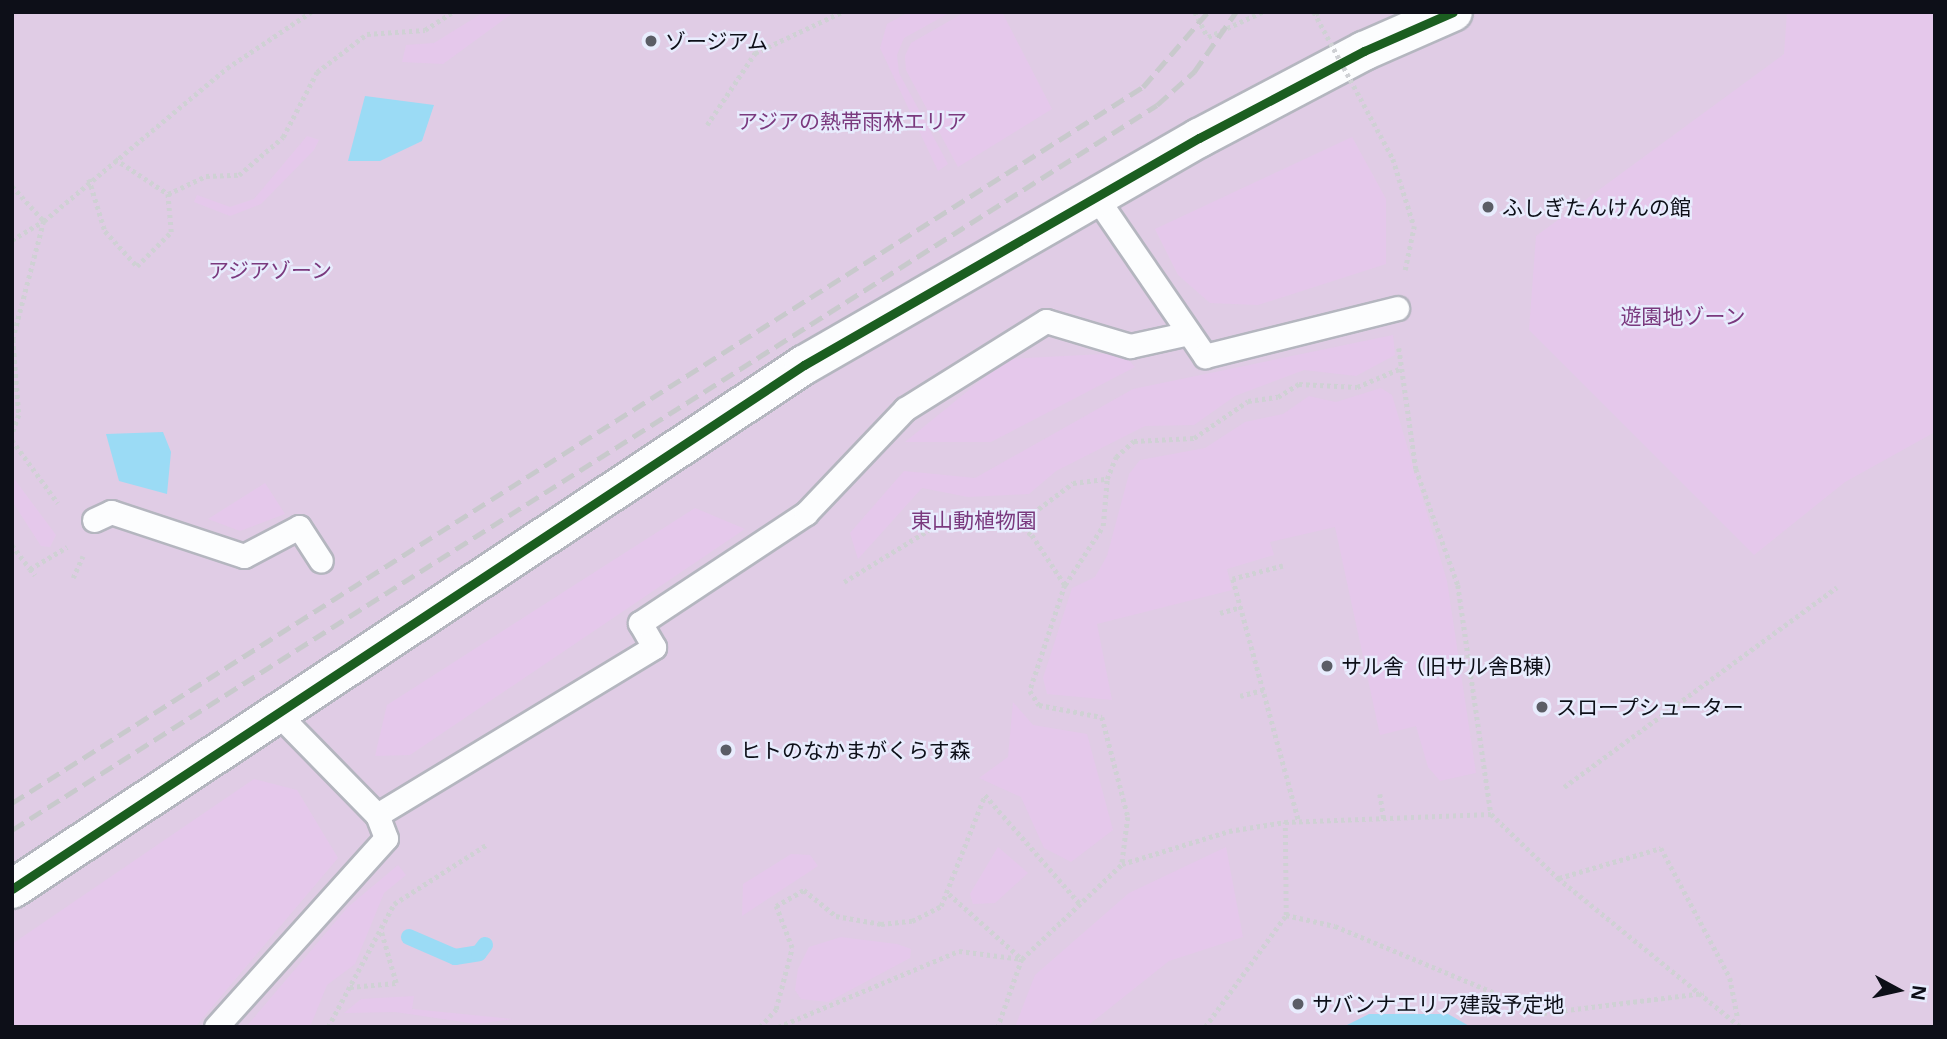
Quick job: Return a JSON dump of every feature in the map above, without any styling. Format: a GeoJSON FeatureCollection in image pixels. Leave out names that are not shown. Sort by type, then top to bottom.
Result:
{"type":"FeatureCollection","features":[{"type":"Feature","properties":{"kind":"street"},"geometry":{"type":"LineString","coordinates":[[12,889],[804,365],[1096,197],[1364,51],[1453,12]]}},
{"type":"Feature","properties":{"kind":"lane"},"geometry":{"type":"LineString","coordinates":[[1096,197],[1205,356],[1397,308]]}},
{"type":"Feature","properties":{"kind":"lane"},"geometry":{"type":"LineString","coordinates":[[377,816],[654,647],[640,622],[806,513],[905,409],[1046,321],[1130,346],[1189,332]]}},
{"type":"Feature","properties":{"kind":"lane"},"geometry":{"type":"LineString","coordinates":[[94,520],[111,512],[244,556],[299,527],[321,561]]}},
{"type":"Feature","properties":{"kind":"lane"},"geometry":{"type":"LineString","coordinates":[[216,1027],[386,838],[377,816],[278,715]]}},
{"type":"Feature","properties":{"kind":"path"},"geometry":{"type":"LineString","coordinates":[[12,240],[44,221],[89,179],[227,68],[311,12]]}},
{"type":"Feature","properties":{"kind":"path"},"geometry":{"type":"LineString","coordinates":[[168,194],[206,176],[239,175],[283,137],[317,72],[367,34],[425,30],[453,12]]}},
{"type":"Feature","properties":{"kind":"path"},"geometry":{"type":"LineString","coordinates":[[707,125],[755,53],[842,12]]}},
{"type":"Feature","properties":{"kind":"path"},"geometry":{"type":"LineString","coordinates":[[1195,12],[1208,37],[1262,12]]}},
{"type":"Feature","properties":{"kind":"path"},"geometry":{"type":"LineString","coordinates":[[1316,13],[1393,159],[1414,226],[1397,308],[1399,369],[1416,469],[1458,585],[1491,814],[1558,878],[1739,1020]]}},
{"type":"Feature","properties":{"kind":"path"},"geometry":{"type":"LineString","coordinates":[[115,159],[168,194]]}},
{"type":"Feature","properties":{"kind":"path"},"geometry":{"type":"LineString","coordinates":[[89,179],[105,231],[137,266],[170,232],[168,194]]}},
{"type":"Feature","properties":{"kind":"path"},"geometry":{"type":"LineString","coordinates":[[12,186],[44,221]]}},
{"type":"Feature","properties":{"kind":"path"},"geometry":{"type":"LineString","coordinates":[[12,434],[19,415],[13,339],[44,221]]}},
{"type":"Feature","properties":{"kind":"path"},"geometry":{"type":"LineString","coordinates":[[1122,864],[1128,817],[1102,717],[1039,705],[1030,691],[1065,584],[1103,526],[1107,479],[1116,457],[1134,441],[1194,438],[1248,401],[1278,397],[1299,384],[1357,387],[1399,369]]}},
{"type":"Feature","properties":{"kind":"path"},"geometry":{"type":"LineString","coordinates":[[12,440],[68,516]]}},
{"type":"Feature","properties":{"kind":"path"},"geometry":{"type":"LineString","coordinates":[[844,582],[947,519],[1012,519],[1033,513],[1073,483],[1107,479]]}},
{"type":"Feature","properties":{"kind":"path"},"geometry":{"type":"LineString","coordinates":[[1012,519],[1032,535],[1065,584]]}},
{"type":"Feature","properties":{"kind":"path"},"geometry":{"type":"LineString","coordinates":[[30,569],[75,542]]}},
{"type":"Feature","properties":{"kind":"path"},"geometry":{"type":"LineString","coordinates":[[12,545],[35,575]]}},
{"type":"Feature","properties":{"kind":"path"},"geometry":{"type":"LineString","coordinates":[[1283,566],[1233,579],[1299,822]]}},
{"type":"Feature","properties":{"kind":"path"},"geometry":{"type":"LineString","coordinates":[[1564,787],[1837,587]]}},
{"type":"Feature","properties":{"kind":"path"},"geometry":{"type":"LineString","coordinates":[[1220,613],[1241,607]]}},
{"type":"Feature","properties":{"kind":"path"},"geometry":{"type":"LineString","coordinates":[[1240,696],[1263,690]]}},
{"type":"Feature","properties":{"kind":"path"},"geometry":{"type":"LineString","coordinates":[[1380,794],[1384,819]]}},
{"type":"Feature","properties":{"kind":"path"},"geometry":{"type":"LineString","coordinates":[[761,1027],[776,1009],[792,948],[776,906],[804,890],[836,916],[881,924],[912,921],[942,906],[949,894],[985,795],[1080,904]]}},
{"type":"Feature","properties":{"kind":"path"},"geometry":{"type":"LineString","coordinates":[[998,1027],[1022,959],[1122,864],[1229,831],[1285,822],[1491,814]]}},
{"type":"Feature","properties":{"kind":"path"},"geometry":{"type":"LineString","coordinates":[[1205,1027],[1286,915],[1285,822]]}},
{"type":"Feature","properties":{"kind":"path"},"geometry":{"type":"LineString","coordinates":[[328,1027],[394,904],[486,845]]}},
{"type":"Feature","properties":{"kind":"path"},"geometry":{"type":"LineString","coordinates":[[1558,878],[1661,848],[1730,978],[1741,1027]]}},
{"type":"Feature","properties":{"kind":"path"},"geometry":{"type":"LineString","coordinates":[[949,894],[1022,959]]}},
{"type":"Feature","properties":{"kind":"path"},"geometry":{"type":"LineString","coordinates":[[1286,915],[1335,926],[1543,1013],[1705,993]]}},
{"type":"Feature","properties":{"kind":"path"},"geometry":{"type":"LineString","coordinates":[[350,987],[396,984],[381,930]]}},
{"type":"Feature","properties":{"kind":"path"},"geometry":{"type":"LineString","coordinates":[[778,1027],[959,951],[1022,959]]}},
{"type":"Feature","properties":{"kind":"path"},"geometry":{"type":"LineString","coordinates":[[381,1027],[413,1027]]}},
{"type":"Feature","properties":{"kind":"green space","name":"東山動植物園"},"geometry":{"type":"Polygon","coordinates":[[[12,12],[1935,12],[1935,1027],[12,1027],[12,12]]]}},
{"type":"Feature","properties":{"kind":"green space"},"geometry":{"type":"Polygon","coordinates":[[[484,12],[514,12],[443,64],[402,62],[406,45],[434,43],[484,12]]]}},
{"type":"Feature","properties":{"kind":"green space"},"geometry":{"type":"Polygon","coordinates":[[[909,12],[951,12],[904,38],[897,55],[899,73],[948,164],[938,171],[880,48],[887,24],[909,12]]]}},
{"type":"Feature","properties":{"kind":"green space"},"geometry":{"type":"Polygon","coordinates":[[[965,12],[1002,12],[1052,109],[958,167],[906,70],[905,56],[911,43],[965,12]]]}},
{"type":"Feature","properties":{"kind":"green space","name":"遊園地ゾーン"},"geometry":{"type":"Polygon","coordinates":[[[1787,12],[1935,12],[1935,432],[1845,482],[1754,555],[1529,330],[1536,236],[1784,54],[1787,12]]]}},
{"type":"Feature","properties":{"kind":"green space"},"geometry":{"type":"Polygon","coordinates":[[[307,136],[319,140],[314,150],[261,204],[230,216],[194,202],[197,195],[230,207],[254,199],[307,136]]]}},
{"type":"Feature","properties":{"kind":"green space"},"geometry":{"type":"Polygon","coordinates":[[[1352,137],[1386,199],[1386,264],[1258,305],[1210,303],[1178,275],[1155,229],[1352,137]]]}},
{"type":"Feature","properties":{"kind":"green space"},"geometry":{"type":"Polygon","coordinates":[[[1393,335],[1395,355],[1356,376],[1304,370],[1235,396],[1194,425],[1145,426],[1056,471],[1029,494],[968,497],[922,488],[858,559],[850,533],[904,471],[975,478],[1133,389],[1393,335]]]}},
{"type":"Feature","properties":{"kind":"green space"},"geometry":{"type":"Polygon","coordinates":[[[1122,353],[1135,367],[991,442],[905,442],[1007,359],[1122,353]]]}},
{"type":"Feature","properties":{"kind":"green space"},"geometry":{"type":"Polygon","coordinates":[[[1381,388],[1392,395],[1447,581],[1476,773],[1440,781],[1428,767],[1416,726],[1380,735],[1335,527],[1270,542],[1274,555],[1227,569],[1232,590],[1097,624],[1112,700],[1047,694],[1043,678],[1072,588],[1095,577],[1107,556],[1129,474],[1140,460],[1205,448],[1245,422],[1283,414],[1309,396],[1336,402],[1381,388]]]}},
{"type":"Feature","properties":{"kind":"green space"},"geometry":{"type":"Polygon","coordinates":[[[12,476],[56,535],[50,547],[41,546],[12,501],[12,476]]]}},
{"type":"Feature","properties":{"kind":"green space"},"geometry":{"type":"Polygon","coordinates":[[[265,483],[285,514],[240,531],[208,519],[265,483]]]}},
{"type":"Feature","properties":{"kind":"green space"},"geometry":{"type":"Polygon","coordinates":[[[695,508],[745,529],[410,755],[375,756],[387,705],[695,508]]]}},
{"type":"Feature","properties":{"kind":"green space"},"geometry":{"type":"Polygon","coordinates":[[[1013,702],[1033,725],[1087,734],[1113,830],[1071,862],[1044,848],[1021,797],[979,778],[1008,757],[1013,702]]]}},
{"type":"Feature","properties":{"kind":"green space"},"geometry":{"type":"Polygon","coordinates":[[[254,779],[297,790],[338,858],[195,1027],[12,1027],[12,944],[254,779]]]}},
{"type":"Feature","properties":{"kind":"green space"},"geometry":{"type":"Polygon","coordinates":[[[998,847],[1028,873],[995,903],[973,904],[970,894],[998,847]]]}},
{"type":"Feature","properties":{"kind":"green space"},"geometry":{"type":"Polygon","coordinates":[[[1226,847],[1243,937],[1169,961],[1086,1027],[1015,1027],[1035,975],[1129,893],[1226,847]]]}},
{"type":"Feature","properties":{"kind":"green space"},"geometry":{"type":"Polygon","coordinates":[[[791,854],[810,855],[818,866],[742,916],[743,884],[791,854]]]}},
{"type":"Feature","properties":{"kind":"green space"},"geometry":{"type":"Polygon","coordinates":[[[398,865],[406,875],[384,893],[355,964],[327,985],[310,1027],[246,1027],[348,907],[398,865]]]}},
{"type":"Feature","properties":{"kind":"green space"},"geometry":{"type":"Polygon","coordinates":[[[841,937],[897,944],[911,949],[910,958],[828,1002],[801,999],[795,990],[798,969],[809,947],[841,937]]]}},
{"type":"Feature","properties":{"kind":"green space"},"geometry":{"type":"Polygon","coordinates":[[[414,996],[412,1009],[513,1019],[476,1024],[395,1012],[344,1013],[361,999],[414,996]]]}},
{"type":"Feature","properties":{"kind":"water"},"geometry":{"type":"Polygon","coordinates":[[[365,96],[434,105],[422,141],[380,161],[348,161],[365,96]]]}},
{"type":"Feature","properties":{"kind":"water"},"geometry":{"type":"Polygon","coordinates":[[[163,432],[171,452],[167,494],[119,481],[106,434],[163,432]]]}},
{"type":"Feature","properties":{"kind":"water"},"geometry":{"type":"Polygon","coordinates":[[[1369,1014],[1448,1014],[1471,1027],[1343,1027],[1369,1014]]]}},
{"type":"Feature","properties":{"kind":"waterway"},"geometry":{"type":"LineString","coordinates":[[409,937],[455,957],[479,953],[485,945]]}},
{"type":"Feature","properties":{"kind":"railway"},"geometry":{"type":"LineString","coordinates":[[12,803],[1143,87],[1208,12]]}},
{"type":"Feature","properties":{"kind":"railway"},"geometry":{"type":"LineString","coordinates":[[12,830],[1157,105],[1194,72],[1236,12]]}},
{"type":"Feature","properties":{"kind":"cycle path"},"geometry":{"type":"LineString","coordinates":[[12,889],[804,365],[1199,138],[1364,51],[1453,12]]}},
{"type":"Feature","properties":{"kind":"place","name":"ゾージアム"},"geometry":{"type":"Point","coordinates":[651,41]}},
{"type":"Feature","properties":{"kind":"place","name":"ふしぎたんけんの館"},"geometry":{"type":"Point","coordinates":[1488,207]}},
{"type":"Feature","properties":{"kind":"place","name":"サル舎（旧サル舎B棟）"},"geometry":{"type":"Point","coordinates":[1327,666]}},
{"type":"Feature","properties":{"kind":"place","name":"スロープシューター"},"geometry":{"type":"Point","coordinates":[1542,707]}},
{"type":"Feature","properties":{"kind":"place","name":"ヒトのなかまがくらす森"},"geometry":{"type":"Point","coordinates":[726,750]}},
{"type":"Feature","properties":{"kind":"place","name":"サバンナエリア建設予定地"},"geometry":{"type":"Point","coordinates":[1298,1004]}},
{"type":"Feature","properties":{"kind":"park label","name":"アジアの熱帯雨林エリア"},"geometry":{"type":"Point","coordinates":[852,121]}},
{"type":"Feature","properties":{"kind":"park label","name":"アジアゾーン"},"geometry":{"type":"Point","coordinates":[270,270]}}]}
